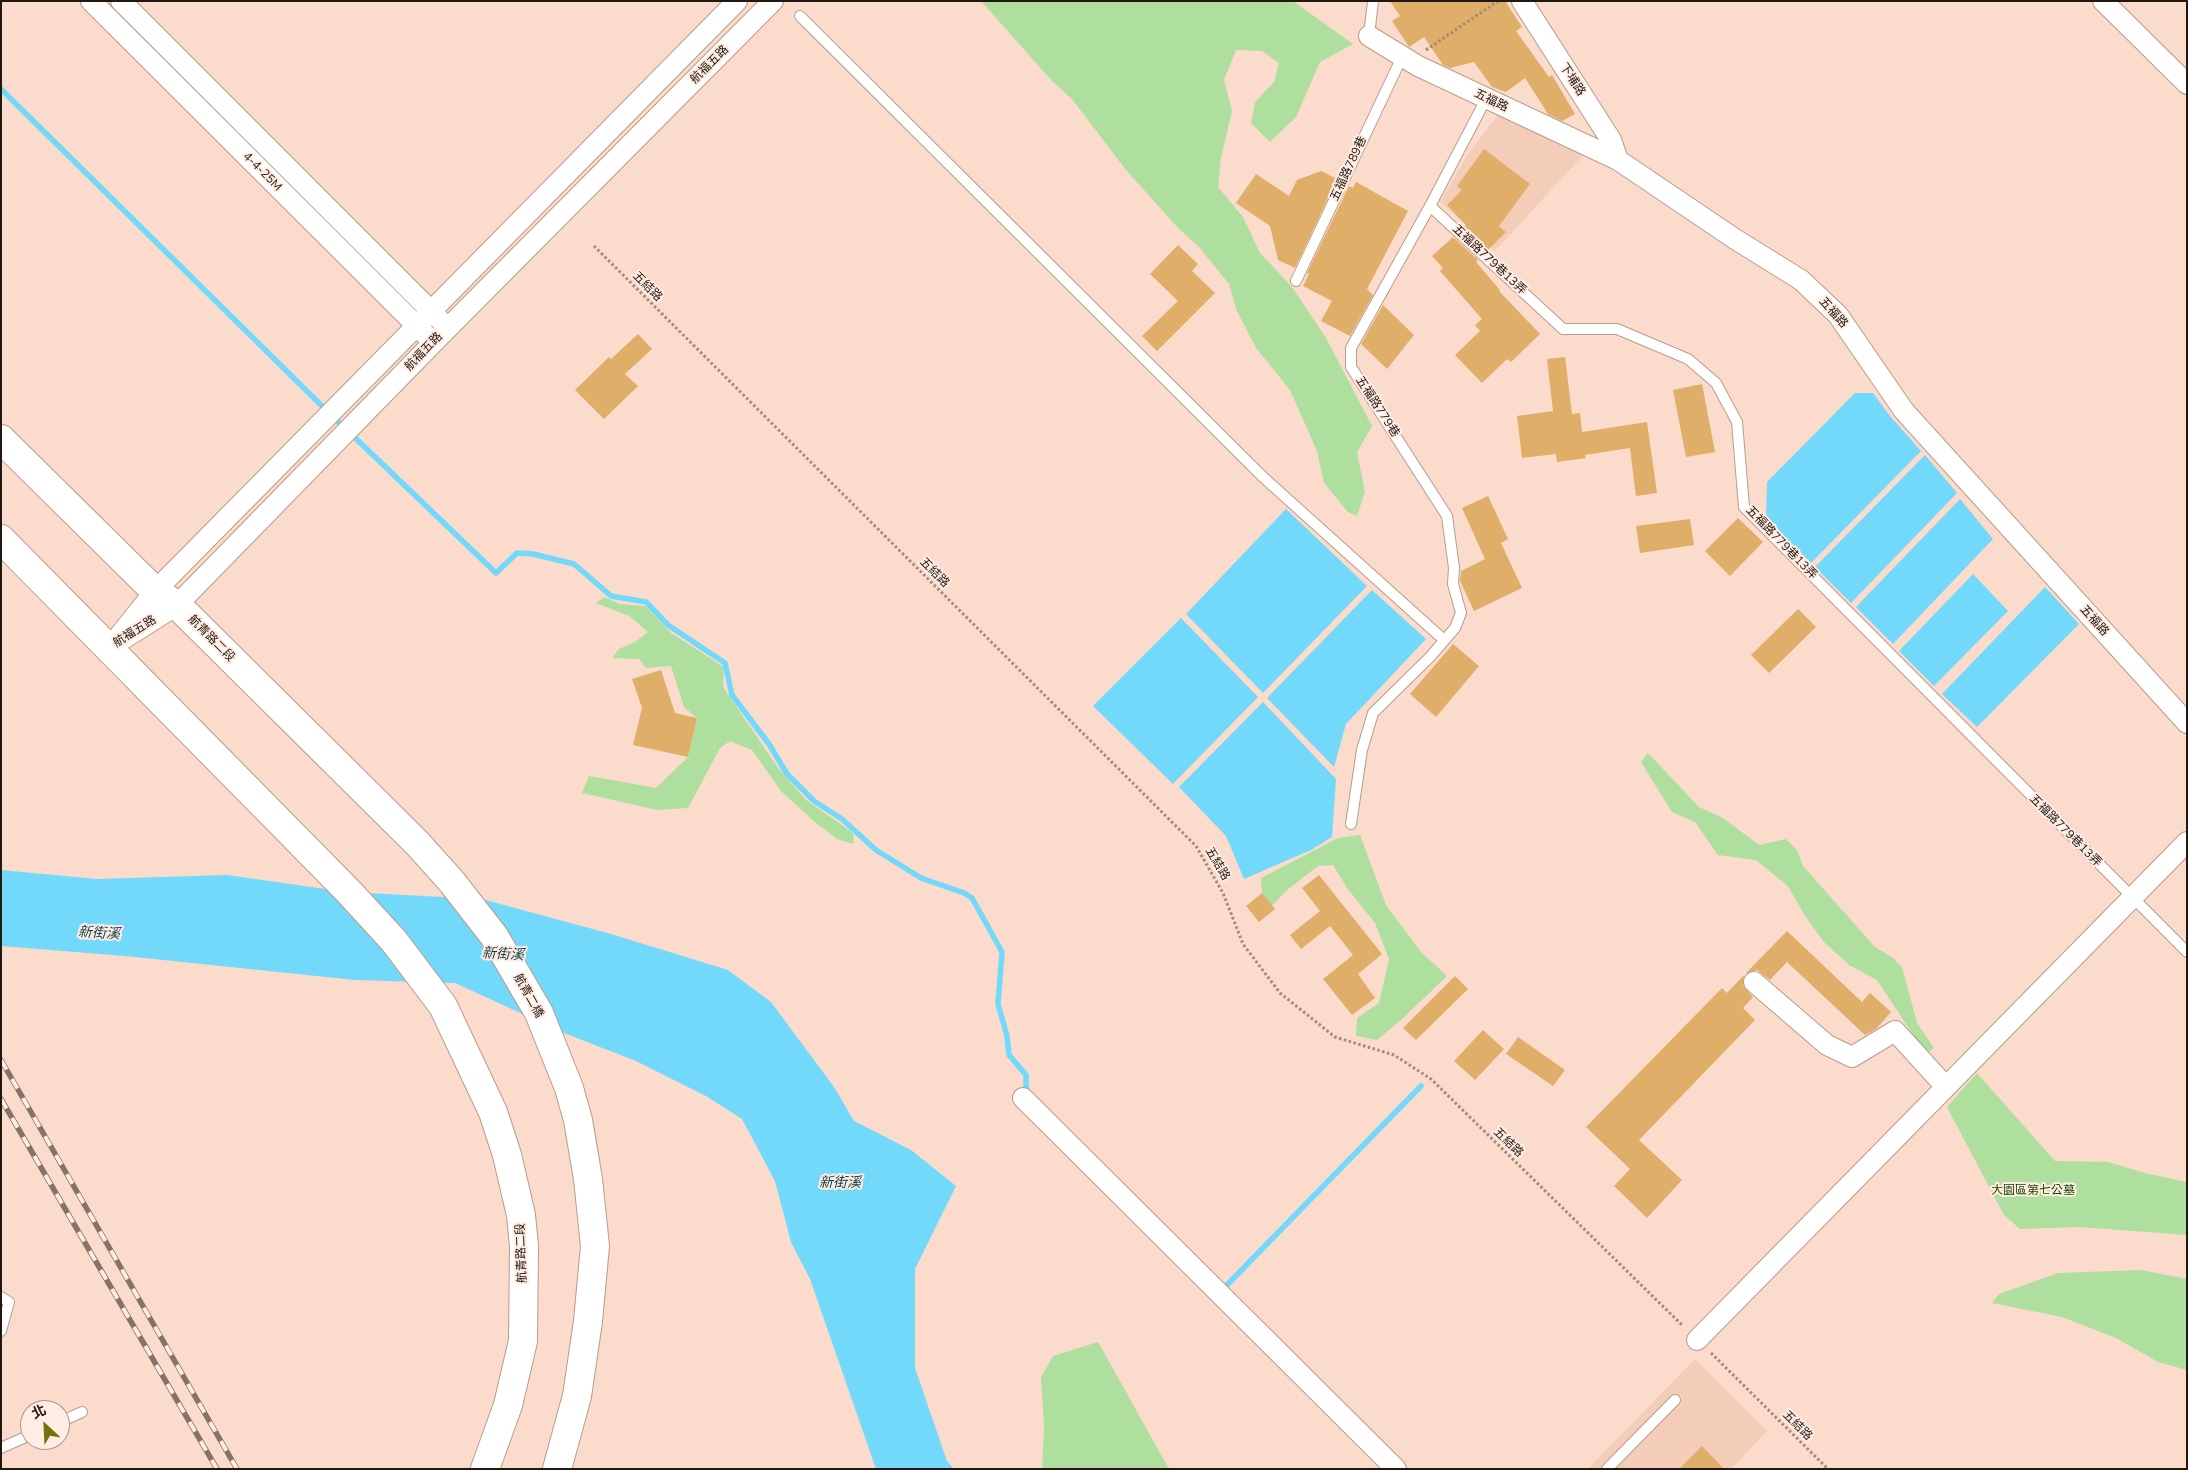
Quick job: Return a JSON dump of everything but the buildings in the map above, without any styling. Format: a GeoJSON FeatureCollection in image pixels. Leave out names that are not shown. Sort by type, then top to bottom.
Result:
{"type":"FeatureCollection","features":[{"type":"Feature","properties":{"kind":"street","name":"4-4-25M"},"geometry":{"type":"LineString","coordinates":[[91,1],[434,342]]}},
{"type":"Feature","properties":{"kind":"street","name":"4-4-25M"},"geometry":{"type":"LineString","coordinates":[[121,1],[448,327]]}},
{"type":"Feature","properties":{"kind":"street","name":"航福五路"},"geometry":{"type":"LineString","coordinates":[[166,598],[330,413],[736,1]]}},
{"type":"Feature","properties":{"kind":"street","name":"航福五路"},"geometry":{"type":"LineString","coordinates":[[109,648],[166,598],[434,342],[773,1]]}},
{"type":"Feature","properties":{"kind":"street","name":"下埔路"},"geometry":{"type":"LineString","coordinates":[[1522,1],[1610,140],[1618,160]]}},
{"type":"Feature","properties":{"kind":"street"},"geometry":{"type":"LineString","coordinates":[[2102,1],[2187,84]]}},
{"type":"Feature","properties":{"kind":"street","name":"五福路"},"geometry":{"type":"LineString","coordinates":[[1369,36],[1402,57],[1486,99],[1618,160],[1735,239],[1802,280],[1838,315],[1904,411],[2187,724]]}},
{"type":"Feature","properties":{"kind":"street","name":"航青路二段"},"geometry":{"type":"LineString","coordinates":[[1,439],[417,843]]}},
{"type":"Feature","properties":{"kind":"street"},"geometry":{"type":"LineString","coordinates":[[1,539],[109,648]]}},
{"type":"Feature","properties":{"kind":"street","name":"航青路二段"},"geometry":{"type":"LineString","coordinates":[[109,648],[349,892],[394,941],[443,1006],[461,1042],[493,1112],[507,1155],[521,1215],[524,1246],[523,1341],[508,1404],[485,1469]]}},
{"type":"Feature","properties":{"kind":"street"},"geometry":{"type":"LineString","coordinates":[[1697,1340],[2187,842]]}},
{"type":"Feature","properties":{"kind":"street","name":"航青二橋"},"geometry":{"type":"LineString","coordinates":[[417,843],[452,882],[494,936],[539,1013],[570,1088],[578,1120],[588,1179],[595,1246],[588,1321],[577,1396],[557,1469]]}},
{"type":"Feature","properties":{"kind":"street"},"geometry":{"type":"LineString","coordinates":[[1754,982],[1827,1045],[1852,1057],[1895,1031],[1946,1087]]}},
{"type":"Feature","properties":{"kind":"street"},"geometry":{"type":"LineString","coordinates":[[1023,1098],[1396,1469]]}},
{"type":"Feature","properties":{"kind":"lane"},"geometry":{"type":"LineString","coordinates":[[1369,36],[1373,1]]}},
{"type":"Feature","properties":{"kind":"lane"},"geometry":{"type":"LineString","coordinates":[[800,16],[1263,477],[1444,640]]}},
{"type":"Feature","properties":{"kind":"lane","name":"五福路789巷"},"geometry":{"type":"LineString","coordinates":[[1296,281],[1402,57]]}},
{"type":"Feature","properties":{"kind":"lane","name":"五福路779巷"},"geometry":{"type":"LineString","coordinates":[[1352,824],[1362,750],[1373,713],[1430,657],[1455,628],[1461,613],[1453,584],[1454,568],[1447,516],[1351,367],[1352,348],[1486,99]]}},
{"type":"Feature","properties":{"kind":"lane","name":"五福路779巷13弄"},"geometry":{"type":"LineString","coordinates":[[1430,206],[1563,329],[1617,329],[1688,359],[1716,383],[1737,422],[1744,507],[2187,952]]}},
{"type":"Feature","properties":{"kind":"lane"},"geometry":{"type":"LineString","coordinates":[[1,1296],[9,1302],[1,1330]]}},
{"type":"Feature","properties":{"kind":"lane"},"geometry":{"type":"LineString","coordinates":[[1607,1469],[1675,1400]]}},
{"type":"Feature","properties":{"kind":"lane"},"geometry":{"type":"LineString","coordinates":[[70,1417],[82,1412]]}},
{"type":"Feature","properties":{"kind":"lane"},"geometry":{"type":"LineString","coordinates":[[1,1448],[20,1439]]}},
{"type":"Feature","properties":{"kind":"path"},"geometry":{"type":"LineString","coordinates":[[1425,50],[1498,1]]}},
{"type":"Feature","properties":{"kind":"path","name":"五結路"},"geometry":{"type":"LineString","coordinates":[[594,246],[1196,846],[1223,893],[1243,944],[1280,993],[1335,1037],[1394,1055],[1431,1080],[1828,1469]]}},
{"type":"Feature","properties":{"kind":"shaded area"},"geometry":{"type":"Polygon","coordinates":[[[1500,112],[1583,155],[1495,251],[1440,202],[1468,154],[1500,112]]]}},
{"type":"Feature","properties":{"kind":"shaded area"},"geometry":{"type":"Polygon","coordinates":[[[1695,1359],[1767,1431],[1731,1469],[1588,1469],[1695,1359]]]}},
{"type":"Feature","properties":{"kind":"green space"},"geometry":{"type":"Polygon","coordinates":[[[981,1],[1293,1],[1353,44],[1320,62],[1296,117],[1270,142],[1251,123],[1255,102],[1274,82],[1279,63],[1262,51],[1236,50],[1224,80],[1232,111],[1221,158],[1218,187],[1243,217],[1260,253],[1292,287],[1326,338],[1372,426],[1357,452],[1365,492],[1357,516],[1348,512],[1324,483],[1317,451],[1290,390],[1256,348],[1237,311],[1229,284],[1199,247],[1178,228],[1126,170],[1072,99],[1052,81],[981,1]]]}},
{"type":"Feature","properties":{"kind":"green space"},"geometry":{"type":"Polygon","coordinates":[[[604,597],[620,604],[645,606],[671,633],[724,667],[723,687],[778,768],[806,800],[853,833],[854,844],[837,839],[816,823],[781,791],[752,750],[730,741],[720,748],[688,808],[657,810],[582,793],[589,776],[656,788],[688,757],[697,718],[684,707],[671,666],[646,668],[639,659],[612,658],[619,649],[635,642],[648,632],[629,616],[596,603],[604,597]]]}},
{"type":"Feature","properties":{"kind":"green space"},"geometry":{"type":"Polygon","coordinates":[[[1648,753],[1699,807],[1723,818],[1759,845],[1786,839],[1797,850],[1803,866],[1875,947],[1892,957],[1902,967],[1917,1023],[1934,1048],[1926,1054],[1877,980],[1849,965],[1824,942],[1805,916],[1788,886],[1756,860],[1718,855],[1695,822],[1672,812],[1641,762],[1648,753]]]}},
{"type":"Feature","properties":{"kind":"green space"},"geometry":{"type":"Polygon","coordinates":[[[1360,835],[1386,905],[1421,952],[1447,976],[1377,1040],[1356,1036],[1357,1018],[1379,1003],[1389,959],[1375,923],[1347,888],[1333,865],[1318,866],[1287,890],[1272,906],[1262,893],[1261,878],[1338,838],[1360,835]]]}},
{"type":"Feature","properties":{"kind":"green space","name":"大園區第七公墓"},"geometry":{"type":"Polygon","coordinates":[[[1977,1073],[2055,1161],[2108,1162],[2145,1173],[2187,1182],[2187,1235],[2080,1227],[2020,1229],[2004,1215],[1947,1107],[1977,1073]]]}},
{"type":"Feature","properties":{"kind":"green space"},"geometry":{"type":"Polygon","coordinates":[[[2141,1270],[2187,1279],[2187,1370],[2158,1362],[2116,1338],[2062,1317],[1992,1303],[1999,1294],[2058,1273],[2141,1270]]]}},
{"type":"Feature","properties":{"kind":"green space"},"geometry":{"type":"Polygon","coordinates":[[[1098,1342],[1169,1469],[1042,1469],[1044,1428],[1041,1377],[1053,1356],[1098,1342]]]}},
{"type":"Feature","properties":{"kind":"water"},"geometry":{"type":"Polygon","coordinates":[[[1855,393],[1873,393],[1890,416],[1921,451],[1811,563],[1766,517],[1767,482],[1855,393]]]}},
{"type":"Feature","properties":{"kind":"water"},"geometry":{"type":"Polygon","coordinates":[[[1925,455],[1957,493],[1851,603],[1815,567],[1925,455]]]}},
{"type":"Feature","properties":{"kind":"water"},"geometry":{"type":"Polygon","coordinates":[[[1960,499],[1993,539],[1893,644],[1856,607],[1960,499]]]}},
{"type":"Feature","properties":{"kind":"water"},"geometry":{"type":"Polygon","coordinates":[[[1286,509],[1367,586],[1263,693],[1186,614],[1286,509]]]}},
{"type":"Feature","properties":{"kind":"water"},"geometry":{"type":"Polygon","coordinates":[[[1973,574],[2008,611],[1934,686],[1899,651],[1973,574]]]}},
{"type":"Feature","properties":{"kind":"water"},"geometry":{"type":"Polygon","coordinates":[[[2045,587],[2079,624],[1977,727],[1942,694],[2045,587]]]}},
{"type":"Feature","properties":{"kind":"water"},"geometry":{"type":"Polygon","coordinates":[[[1372,590],[1426,639],[1346,724],[1334,767],[1267,698],[1372,590]]]}},
{"type":"Feature","properties":{"kind":"water"},"geometry":{"type":"Polygon","coordinates":[[[1181,618],[1258,697],[1173,784],[1093,706],[1181,618]]]}},
{"type":"Feature","properties":{"kind":"water"},"geometry":{"type":"Polygon","coordinates":[[[1263,702],[1336,779],[1332,837],[1311,850],[1244,879],[1226,836],[1179,787],[1263,702]]]}},
{"type":"Feature","properties":{"kind":"water","name":"新街溪"},"geometry":{"type":"Polygon","coordinates":[[[1,870],[97,879],[227,875],[347,892],[482,899],[611,934],[728,970],[771,1002],[834,1087],[854,1121],[911,1150],[956,1186],[915,1269],[915,1368],[947,1461],[954,1469],[876,1469],[810,1279],[791,1242],[775,1181],[742,1119],[706,1096],[636,1061],[564,1033],[455,983],[355,980],[125,956],[1,946],[1,870]]]}},
{"type":"Feature","properties":{"kind":"waterway"},"geometry":{"type":"LineString","coordinates":[[1,89],[324,408],[496,573],[517,553],[533,554],[574,564],[611,596],[646,602],[668,625],[725,663],[732,695],[769,744],[787,774],[814,801],[842,819],[876,850],[921,878],[964,893],[972,898],[1002,952],[998,1004],[1007,1036],[1009,1055],[1026,1075],[1026,1091],[1029,1094]]}},
{"type":"Feature","properties":{"kind":"waterway"},"geometry":{"type":"LineString","coordinates":[[1222,1286],[1224,1288],[1421,1086]]}},
{"type":"Feature","properties":{"kind":"railway"},"geometry":{"type":"LineString","coordinates":[[1,1060],[237,1469]]}},
{"type":"Feature","properties":{"kind":"railway"},"geometry":{"type":"LineString","coordinates":[[1,1099],[217,1469]]}}]}
